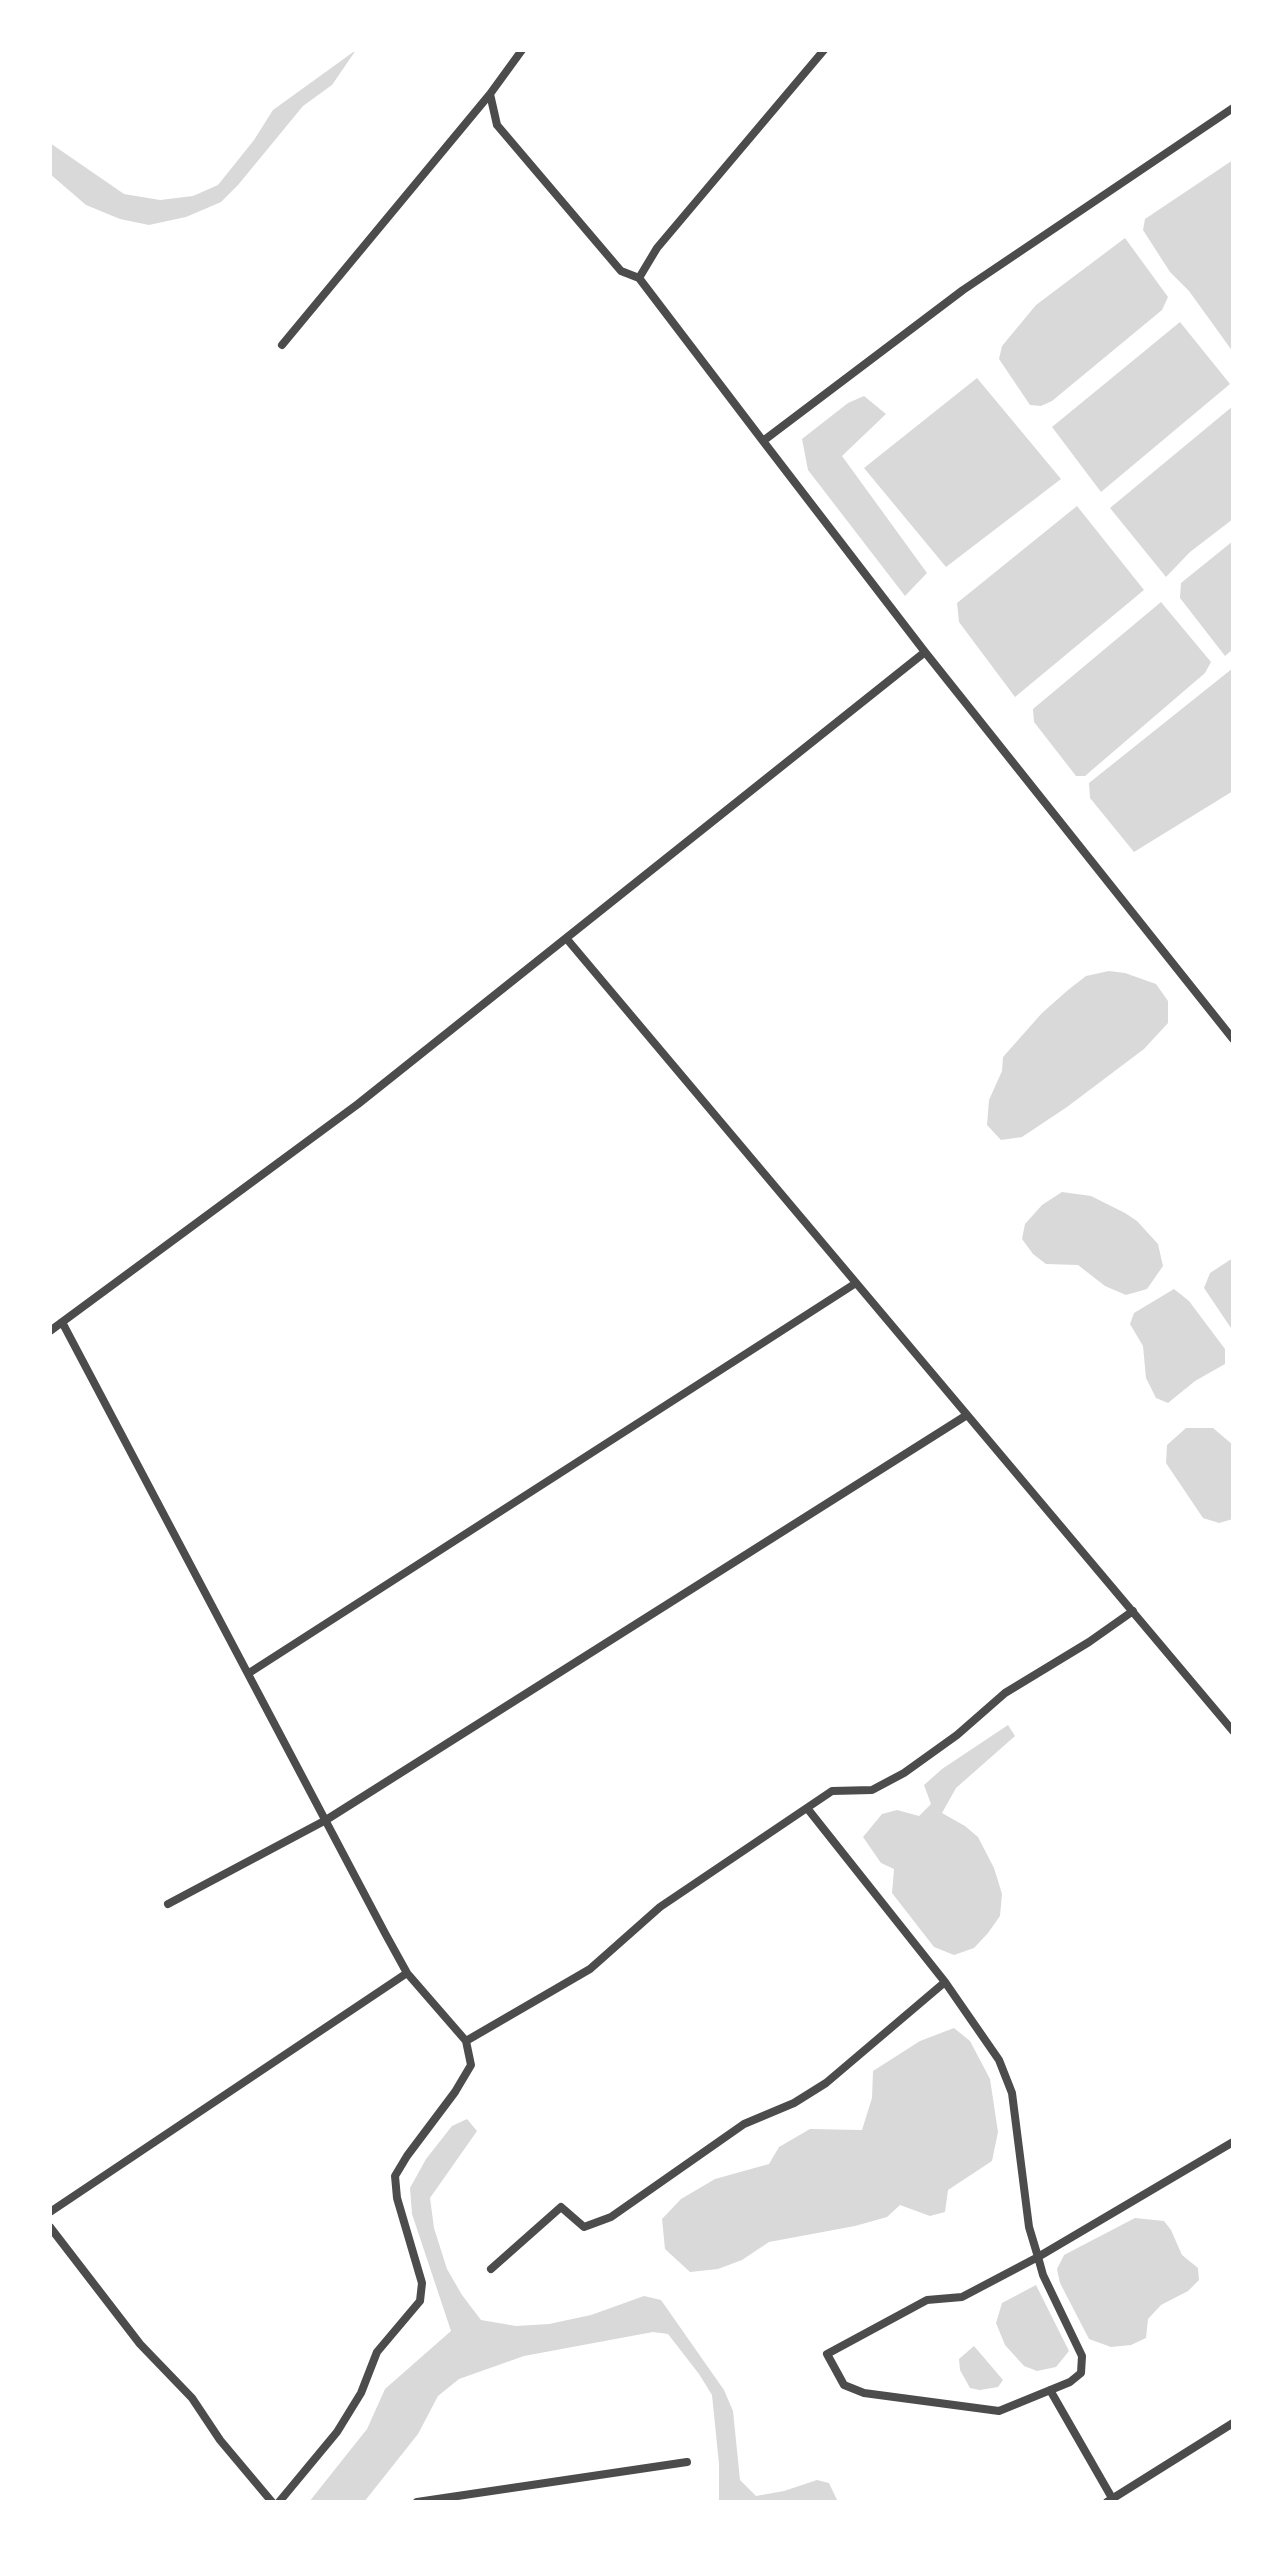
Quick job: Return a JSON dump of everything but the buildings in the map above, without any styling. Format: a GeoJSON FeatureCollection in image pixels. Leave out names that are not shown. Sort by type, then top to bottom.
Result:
{"type":"FeatureCollection","features":[{"type":"Feature","properties":{"kind":"street"},"geometry":{"type":"LineString","coordinates":[[282,345],[490,94],[522,50]]}},
{"type":"Feature","properties":{"kind":"street"},"geometry":{"type":"LineString","coordinates":[[639,278],[657,248],[824,50]]}},
{"type":"Feature","properties":{"kind":"street"},"geometry":{"type":"LineString","coordinates":[[490,94],[497,125],[621,271],[639,278],[925,652],[1233,1039]]}},
{"type":"Feature","properties":{"kind":"street"},"geometry":{"type":"LineString","coordinates":[[763,441],[963,290],[1233,108]]}},
{"type":"Feature","properties":{"kind":"street"},"geometry":{"type":"LineString","coordinates":[[50,1331],[358,1104],[925,652]]}},
{"type":"Feature","properties":{"kind":"street"},"geometry":{"type":"LineString","coordinates":[[566,938],[1233,1731]]}},
{"type":"Feature","properties":{"kind":"street"},"geometry":{"type":"LineString","coordinates":[[249,1673],[856,1283]]}},
{"type":"Feature","properties":{"kind":"street"},"geometry":{"type":"LineString","coordinates":[[62,1322],[407,1973],[466,2041],[471,2065],[395,2176],[397,2198],[422,2283],[420,2301],[377,2352],[361,2393],[337,2432],[279,2502]]}},
{"type":"Feature","properties":{"kind":"street"},"geometry":{"type":"LineString","coordinates":[[168,1904],[326,1820],[967,1415]]}},
{"type":"Feature","properties":{"kind":"street"},"geometry":{"type":"LineString","coordinates":[[466,2041],[590,1969],[660,1907],[832,1791],[872,1790],[904,1773],[957,1735],[1005,1693],[1133,1611]]}},
{"type":"Feature","properties":{"kind":"street"},"geometry":{"type":"LineString","coordinates":[[807,1808],[945,1982],[999,2060],[1012,2093],[1029,2227],[1038,2257],[1043,2275],[1082,2356],[1081,2373],[1070,2382],[999,2411],[864,2393],[844,2385],[827,2354],[927,2300],[962,2297],[1038,2257],[1233,2142]]}},
{"type":"Feature","properties":{"kind":"street"},"geometry":{"type":"LineString","coordinates":[[50,2212],[407,1973]]}},
{"type":"Feature","properties":{"kind":"street"},"geometry":{"type":"LineString","coordinates":[[491,2269],[561,2207],[584,2227],[611,2217],[744,2124],[794,2103],[826,2083],[945,1982]]}},
{"type":"Feature","properties":{"kind":"street"},"geometry":{"type":"LineString","coordinates":[[50,2227],[66,2244],[88,2280],[140,2344],[192,2398],[220,2440],[272,2502]]}},
{"type":"Feature","properties":{"kind":"street"},"geometry":{"type":"LineString","coordinates":[[1050,2390],[1110,2500],[1233,2423]]}},
{"type":"Feature","properties":{"kind":"street"},"geometry":{"type":"LineString","coordinates":[[417,2502],[687,2462]]}},
{"type":"Feature","properties":{"kind":"shaded area"},"geometry":{"type":"Polygon","coordinates":[[[356,50],[332,85],[303,106],[221,202],[186,217],[149,225],[120,219],[86,205],[50,174],[50,143],[124,194],[160,200],[193,196],[218,185],[254,140],[273,110],[356,50]]]}},
{"type":"Feature","properties":{"kind":"shaded area"},"geometry":{"type":"Polygon","coordinates":[[[1233,160],[1233,352],[1189,291],[1170,272],[1143,230],[1145,219],[1233,160]]]}},
{"type":"Feature","properties":{"kind":"shaded area"},"geometry":{"type":"Polygon","coordinates":[[[1125,238],[1168,297],[1162,310],[1052,401],[1041,406],[1030,405],[999,359],[1002,346],[1036,305],[1125,238]]]}},
{"type":"Feature","properties":{"kind":"shaded area"},"geometry":{"type":"Polygon","coordinates":[[[1180,322],[1230,384],[1101,492],[1052,427],[1180,322]]]}},
{"type":"Feature","properties":{"kind":"shaded area"},"geometry":{"type":"Polygon","coordinates":[[[977,378],[1061,479],[946,567],[864,468],[977,378]]]}},
{"type":"Feature","properties":{"kind":"shaded area"},"geometry":{"type":"Polygon","coordinates":[[[864,396],[886,414],[842,456],[927,573],[905,596],[808,470],[802,439],[848,403],[864,396]]]}},
{"type":"Feature","properties":{"kind":"shaded area"},"geometry":{"type":"Polygon","coordinates":[[[1233,406],[1233,519],[1190,552],[1166,577],[1110,508],[1233,406]]]}},
{"type":"Feature","properties":{"kind":"shaded area"},"geometry":{"type":"Polygon","coordinates":[[[1077,506],[1144,590],[1015,697],[959,622],[957,603],[1077,506]]]}},
{"type":"Feature","properties":{"kind":"shaded area"},"geometry":{"type":"Polygon","coordinates":[[[1233,541],[1233,649],[1225,656],[1180,598],[1181,583],[1233,541]]]}},
{"type":"Feature","properties":{"kind":"shaded area"},"geometry":{"type":"Polygon","coordinates":[[[1161,602],[1211,662],[1205,673],[1085,776],[1076,776],[1034,722],[1033,709],[1161,602]]]}},
{"type":"Feature","properties":{"kind":"shaded area"},"geometry":{"type":"Polygon","coordinates":[[[1233,668],[1233,791],[1134,852],[1090,798],[1089,783],[1233,668]]]}},
{"type":"Feature","properties":{"kind":"shaded area"},"geometry":{"type":"Polygon","coordinates":[[[1109,971],[1156,984],[1168,1001],[1168,1023],[1144,1049],[1067,1107],[1022,1137],[1001,1140],[987,1125],[989,1100],[1002,1071],[1003,1057],[1042,1013],[1068,990],[1086,976],[1109,971]]]}},
{"type":"Feature","properties":{"kind":"shaded area"},"geometry":{"type":"Polygon","coordinates":[[[1062,1192],[1091,1196],[1125,1213],[1158,1244],[1163,1266],[1147,1289],[1126,1295],[1105,1286],[1078,1265],[1046,1264],[1033,1254],[1022,1239],[1025,1224],[1042,1205],[1062,1192]]]}},
{"type":"Feature","properties":{"kind":"shaded area"},"geometry":{"type":"Polygon","coordinates":[[[1233,1258],[1233,1331],[1204,1288],[1210,1273],[1233,1258]]]}},
{"type":"Feature","properties":{"kind":"shaded area"},"geometry":{"type":"Polygon","coordinates":[[[1174,1289],[1189,1301],[1225,1349],[1225,1364],[1195,1381],[1168,1403],[1156,1398],[1146,1378],[1143,1346],[1130,1324],[1134,1313],[1174,1289]]]}},
{"type":"Feature","properties":{"kind":"shaded area"},"geometry":{"type":"Polygon","coordinates":[[[1186,1428],[1213,1428],[1233,1445],[1233,1519],[1219,1523],[1203,1518],[1166,1463],[1167,1445],[1186,1428]]]}},
{"type":"Feature","properties":{"kind":"shaded area"},"geometry":{"type":"Polygon","coordinates":[[[1008,1725],[1015,1736],[956,1788],[942,1813],[978,1837],[994,1868],[1002,1894],[1000,1916],[988,1933],[974,1948],[954,1955],[934,1947],[892,1893],[894,1869],[881,1863],[863,1837],[882,1814],[897,1810],[919,1816],[931,1804],[924,1785],[942,1769],[1008,1725]]]}},
{"type":"Feature","properties":{"kind":"shaded area"},"geometry":{"type":"Polygon","coordinates":[[[954,2028],[970,2041],[990,2079],[998,2132],[992,2161],[948,2190],[945,2212],[930,2216],[900,2205],[887,2217],[769,2242],[742,2260],[718,2269],[690,2272],[665,2249],[662,2219],[681,2199],[715,2179],[769,2164],[779,2147],[810,2129],[862,2130],[872,2098],[873,2071],[920,2041],[954,2028]]]}},
{"type":"Feature","properties":{"kind":"shaded area"},"geometry":{"type":"Polygon","coordinates":[[[467,2119],[477,2131],[430,2198],[434,2228],[447,2269],[481,2320],[516,2326],[549,2324],[591,2315],[644,2296],[661,2300],[724,2390],[733,2411],[740,2480],[756,2496],[817,2480],[829,2483],[838,2502],[719,2502],[719,2464],[712,2395],[668,2334],[653,2332],[524,2356],[459,2379],[438,2396],[418,2434],[364,2502],[309,2502],[367,2429],[385,2389],[451,2331],[412,2214],[410,2188],[426,2159],[452,2126],[467,2119]]]}},
{"type":"Feature","properties":{"kind":"shaded area"},"geometry":{"type":"Polygon","coordinates":[[[1135,2218],[1164,2221],[1182,2255],[1198,2268],[1199,2280],[1188,2291],[1161,2305],[1148,2319],[1146,2338],[1131,2345],[1111,2347],[1089,2339],[1060,2283],[1057,2269],[1064,2255],[1135,2218]]]}},
{"type":"Feature","properties":{"kind":"shaded area"},"geometry":{"type":"Polygon","coordinates":[[[1036,2285],[1069,2351],[1056,2367],[1037,2371],[1024,2366],[1005,2345],[996,2323],[1002,2303],[1036,2285]]]}},
{"type":"Feature","properties":{"kind":"shaded area"},"geometry":{"type":"Polygon","coordinates":[[[974,2346],[1003,2380],[998,2387],[970,2388],[960,2370],[959,2359],[974,2346]]]}}]}
